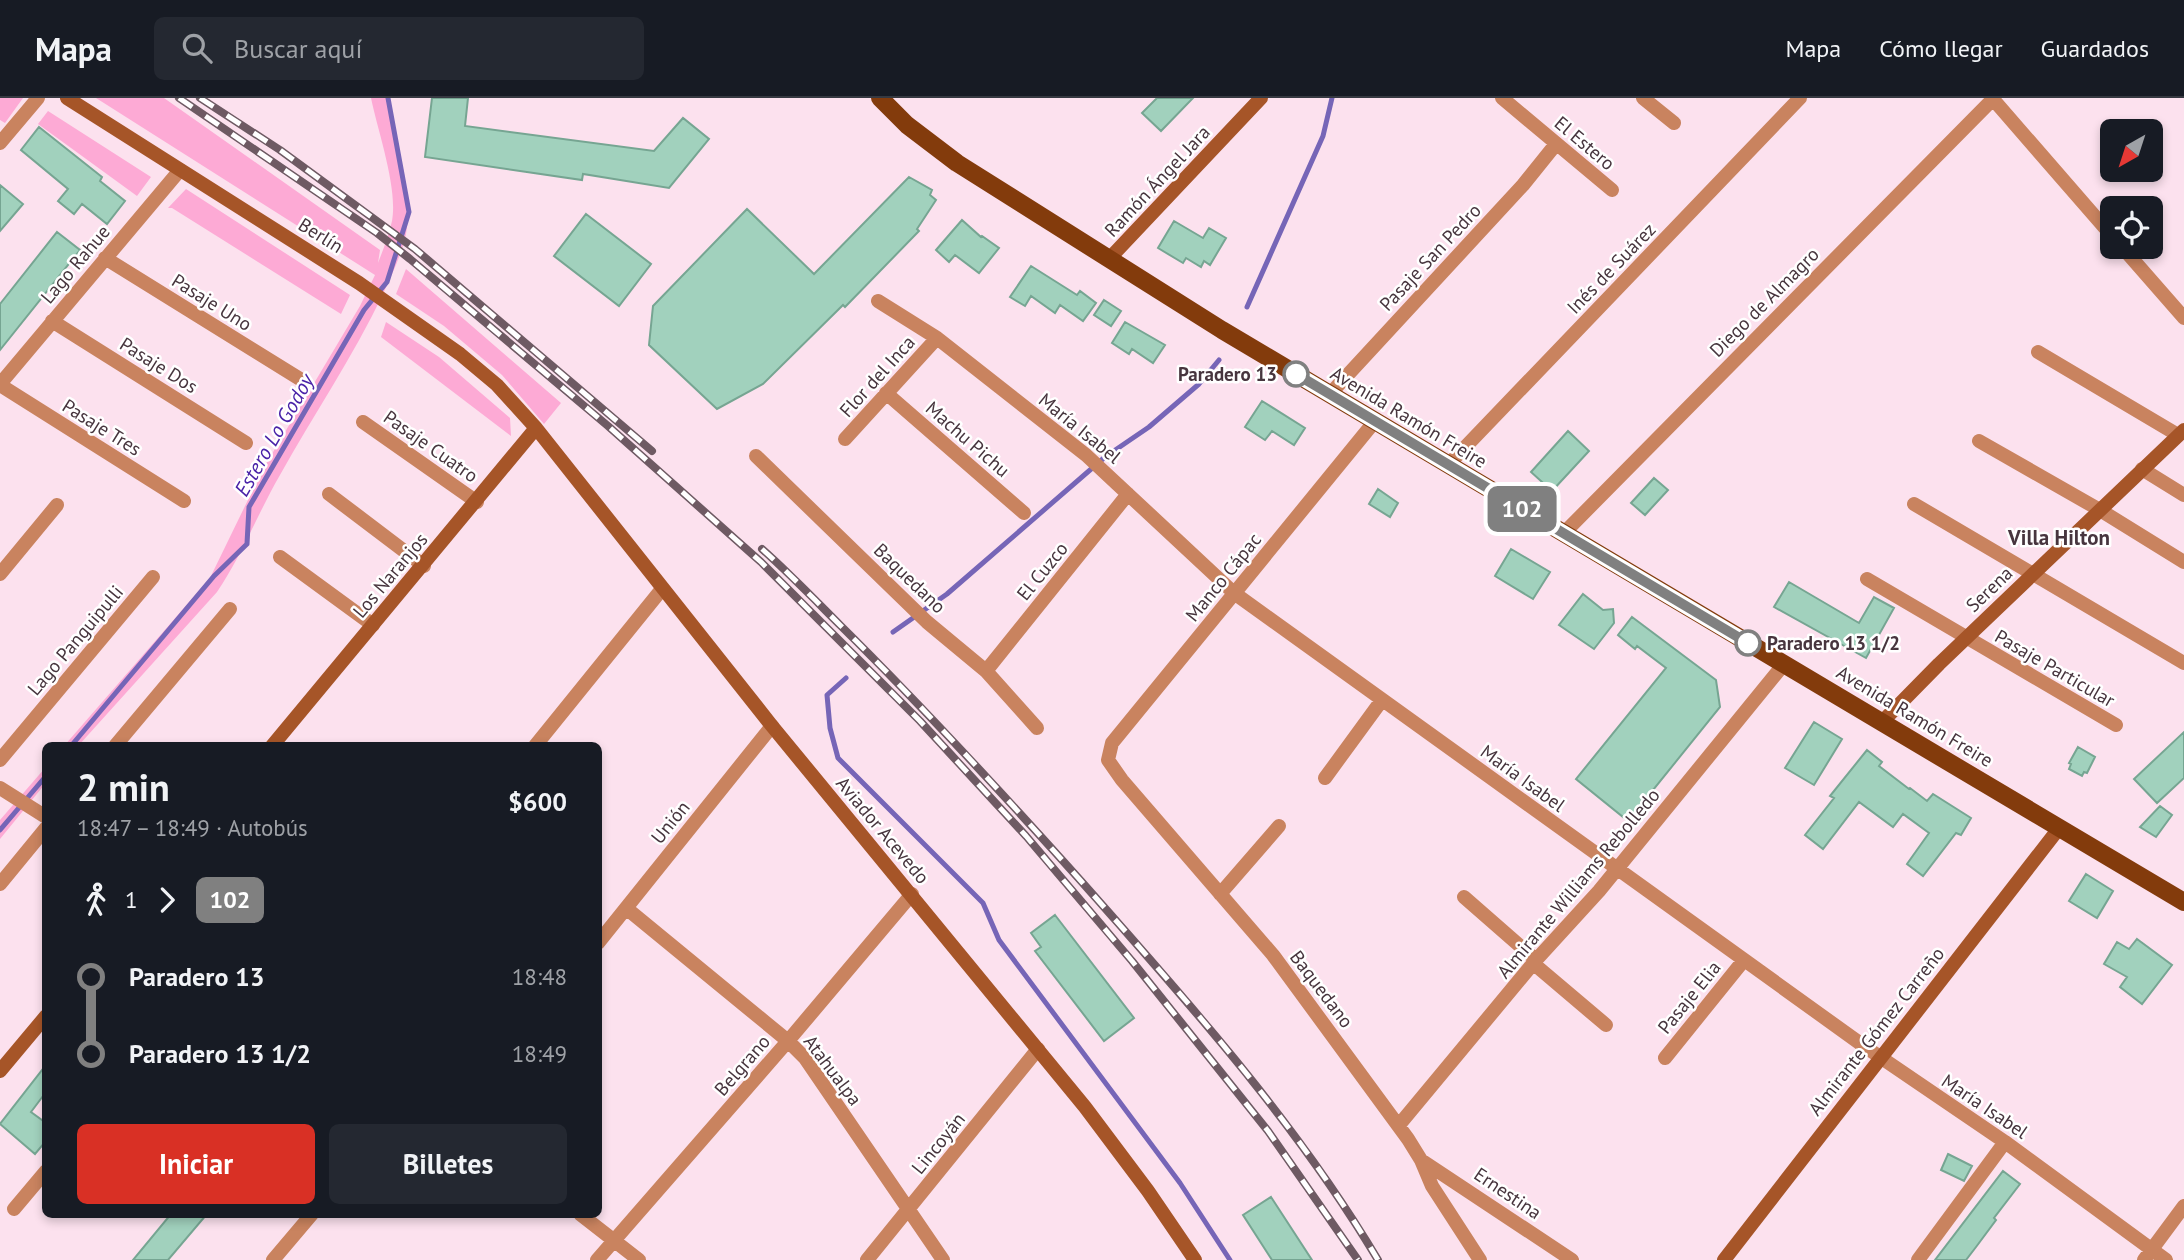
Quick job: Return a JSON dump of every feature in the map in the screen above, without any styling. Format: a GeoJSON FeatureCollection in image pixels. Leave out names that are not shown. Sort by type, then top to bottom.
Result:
{"type":"FeatureCollection","features":[{"type":"Feature","properties":{"kind":"main road","name":"Berlín"},"geometry":{"type":"LineString","coordinates":[[67,98],[399,310],[460,354],[497,385],[537,428]]}},
{"type":"Feature","properties":{"kind":"main road","name":"Avenida Ramón Freire"},"geometry":{"type":"LineString","coordinates":[[880,98],[907,125],[957,163],[1109,260],[1563,534],[1883,721],[2184,902]]}},
{"type":"Feature","properties":{"kind":"main road","name":"Ramón Ángel Jara"},"geometry":{"type":"LineString","coordinates":[[1109,260],[1261,98]]}},
{"type":"Feature","properties":{"kind":"main road","name":"Los Naranjos"},"geometry":{"type":"LineString","coordinates":[[275,742],[537,428]]}},
{"type":"Feature","properties":{"kind":"main road","name":"Aviador Acevedo"},"geometry":{"type":"LineString","coordinates":[[537,428],[772,726],[1038,1049],[1148,1191],[1188,1257]]}},
{"type":"Feature","properties":{"kind":"main road","name":"Serena"},"geometry":{"type":"LineString","coordinates":[[1883,721],[1965,638],[2181,432]]}},
{"type":"Feature","properties":{"kind":"main road","name":"Almirante Gómez Carreño"},"geometry":{"type":"LineString","coordinates":[[1724,1260],[2060,827]]}},
{"type":"Feature","properties":{"kind":"main road"},"geometry":{"type":"LineString","coordinates":[[0,1071],[42,1021]]}},
{"type":"Feature","properties":{"kind":"street"},"geometry":{"type":"LineString","coordinates":[[0,143],[38,98]]}},
{"type":"Feature","properties":{"kind":"street","name":"El Estero"},"geometry":{"type":"LineString","coordinates":[[1502,98],[1612,190]]}},
{"type":"Feature","properties":{"kind":"street"},"geometry":{"type":"LineString","coordinates":[[1643,98],[1674,123]]}},
{"type":"Feature","properties":{"kind":"street","name":"Inés de Suárez"},"geometry":{"type":"LineString","coordinates":[[1449,464],[1800,98]]}},
{"type":"Feature","properties":{"kind":"street"},"geometry":{"type":"LineString","coordinates":[[1993,98],[2100,222]]}},
{"type":"Feature","properties":{"kind":"street","name":"Diego de Almagro"},"geometry":{"type":"LineString","coordinates":[[1563,534],[1993,98]]}},
{"type":"Feature","properties":{"kind":"street","name":"Pasaje San Pedro"},"geometry":{"type":"LineString","coordinates":[[1330,394],[1523,185],[1556,144]]}},
{"type":"Feature","properties":{"kind":"street","name":"Lago Rahue"},"geometry":{"type":"LineString","coordinates":[[0,384],[180,170]]}},
{"type":"Feature","properties":{"kind":"street","name":"Pasaje Uno"},"geometry":{"type":"LineString","coordinates":[[105,258],[300,379]]}},
{"type":"Feature","properties":{"kind":"street"},"geometry":{"type":"LineString","coordinates":[[2132,259],[2184,318]]}},
{"type":"Feature","properties":{"kind":"street","name":"María Isabel"},"geometry":{"type":"LineString","coordinates":[[878,302],[937,338],[1086,455],[1234,593],[1880,1058],[2005,1142],[2148,1255],[2166,1260]]}},
{"type":"Feature","properties":{"kind":"street","name":"Pasaje Dos"},"geometry":{"type":"LineString","coordinates":[[52,320],[246,443]]}},
{"type":"Feature","properties":{"kind":"street","name":"Flor del Inca"},"geometry":{"type":"LineString","coordinates":[[845,439],[937,338]]}},
{"type":"Feature","properties":{"kind":"street"},"geometry":{"type":"LineString","coordinates":[[2038,352],[2181,432]]}},
{"type":"Feature","properties":{"kind":"street","name":"Pasaje Tres"},"geometry":{"type":"LineString","coordinates":[[0,384],[184,501]]}},
{"type":"Feature","properties":{"kind":"street","name":"Machu Pichu"},"geometry":{"type":"LineString","coordinates":[[886,393],[1024,513]]}},
{"type":"Feature","properties":{"kind":"street","name":"Manco Cápac"},"geometry":{"type":"LineString","coordinates":[[1108,760],[1112,743],[1375,421]]}},
{"type":"Feature","properties":{"kind":"street","name":"Pasaje Cuatro"},"geometry":{"type":"LineString","coordinates":[[363,422],[477,502]]}},
{"type":"Feature","properties":{"kind":"street"},"geometry":{"type":"LineString","coordinates":[[1979,441],[2184,562]]}},
{"type":"Feature","properties":{"kind":"street","name":"Baquedano"},"geometry":{"type":"LineString","coordinates":[[756,456],[927,622],[986,671],[1037,728]]}},
{"type":"Feature","properties":{"kind":"street"},"geometry":{"type":"LineString","coordinates":[[2142,469],[2184,495]]}},
{"type":"Feature","properties":{"kind":"street"},"geometry":{"type":"LineString","coordinates":[[329,494],[424,566]]}},
{"type":"Feature","properties":{"kind":"street","name":"El Cuzco"},"geometry":{"type":"LineString","coordinates":[[986,671],[1128,494]]}},
{"type":"Feature","properties":{"kind":"street"},"geometry":{"type":"LineString","coordinates":[[1914,504],[2184,663]]}},
{"type":"Feature","properties":{"kind":"street"},"geometry":{"type":"LineString","coordinates":[[0,574],[57,505]]}},
{"type":"Feature","properties":{"kind":"street"},"geometry":{"type":"LineString","coordinates":[[280,557],[373,625]]}},
{"type":"Feature","properties":{"kind":"street","name":"Lago Panguipulli"},"geometry":{"type":"LineString","coordinates":[[0,760],[153,577]]}},
{"type":"Feature","properties":{"kind":"street","name":"Pasaje Particular"},"geometry":{"type":"LineString","coordinates":[[1867,579],[2116,725]]}},
{"type":"Feature","properties":{"kind":"street"},"geometry":{"type":"LineString","coordinates":[[538,742],[662,589]]}},
{"type":"Feature","properties":{"kind":"street"},"geometry":{"type":"LineString","coordinates":[[118,742],[230,609]]}},
{"type":"Feature","properties":{"kind":"street","name":"Almirante Williams Rebolledo"},"geometry":{"type":"LineString","coordinates":[[1399,1125],[1535,962],[1617,869],[1784,664]]}},
{"type":"Feature","properties":{"kind":"street"},"geometry":{"type":"LineString","coordinates":[[1325,778],[1382,700]]}},
{"type":"Feature","properties":{"kind":"street","name":"Unión"},"geometry":{"type":"LineString","coordinates":[[602,938],[772,726]]}},
{"type":"Feature","properties":{"kind":"street","name":"Baquedano"},"geometry":{"type":"LineString","coordinates":[[1108,760],[1122,780],[1273,955],[1399,1125],[1422,1160],[1432,1186],[1480,1260]]}},
{"type":"Feature","properties":{"kind":"street"},"geometry":{"type":"LineString","coordinates":[[5,790],[42,818]]}},
{"type":"Feature","properties":{"kind":"street"},"geometry":{"type":"LineString","coordinates":[[0,884],[42,823]]}},
{"type":"Feature","properties":{"kind":"street"},"geometry":{"type":"LineString","coordinates":[[1220,894],[1279,826]]}},
{"type":"Feature","properties":{"kind":"street","name":"Belgrano"},"geometry":{"type":"LineString","coordinates":[[597,1260],[912,894]]}},
{"type":"Feature","properties":{"kind":"street"},"geometry":{"type":"LineString","coordinates":[[1464,897],[1606,1025]]}},
{"type":"Feature","properties":{"kind":"street","name":"Atahualpa"},"geometry":{"type":"LineString","coordinates":[[626,908],[788,1041],[805,1058],[943,1260]]}},
{"type":"Feature","properties":{"kind":"street","name":"Pasaje Elia"},"geometry":{"type":"LineString","coordinates":[[1665,1058],[1744,960]]}},
{"type":"Feature","properties":{"kind":"street","name":"Lincoyán"},"geometry":{"type":"LineString","coordinates":[[867,1260],[1038,1049]]}},
{"type":"Feature","properties":{"kind":"street"},"geometry":{"type":"LineString","coordinates":[[1918,1260],[2005,1142]]}},
{"type":"Feature","properties":{"kind":"street","name":"Ernestina"},"geometry":{"type":"LineString","coordinates":[[1422,1160],[1572,1260]]}},
{"type":"Feature","properties":{"kind":"street"},"geometry":{"type":"LineString","coordinates":[[14,1209],[42,1176]]}},
{"type":"Feature","properties":{"kind":"street"},"geometry":{"type":"LineString","coordinates":[[2148,1255],[2184,1206]]}},
{"type":"Feature","properties":{"kind":"street"},"geometry":{"type":"LineString","coordinates":[[273,1260],[309,1218]]}},
{"type":"Feature","properties":{"kind":"street"},"geometry":{"type":"LineString","coordinates":[[585,1218],[639,1260]]}},
{"type":"Feature","properties":{"kind":"shaded area"},"geometry":{"type":"Polygon","coordinates":[[[0,98],[23,98],[5,123],[0,120],[0,98]]]}},
{"type":"Feature","properties":{"kind":"shaded area"},"geometry":{"type":"Polygon","coordinates":[[[96,98],[164,98],[380,250],[378,263],[391,226],[393,208],[390,177],[371,98],[387,98],[406,183],[408,217],[399,257],[383,294],[217,592],[82,742],[67,742],[210,578],[263,469],[360,306],[375,275],[96,98]]]}},
{"type":"Feature","properties":{"kind":"shaded area"},"geometry":{"type":"Polygon","coordinates":[[[48,111],[151,177],[137,196],[38,124],[48,111]]]}},
{"type":"Feature","properties":{"kind":"shaded area"},"geometry":{"type":"Polygon","coordinates":[[[186,189],[350,295],[341,314],[168,208],[186,189]]]}},
{"type":"Feature","properties":{"kind":"shaded area"},"geometry":{"type":"Polygon","coordinates":[[[406,269],[561,403],[544,424],[502,375],[444,326],[396,294],[406,269]]]}},
{"type":"Feature","properties":{"kind":"shaded area"},"geometry":{"type":"Polygon","coordinates":[[[386,322],[439,357],[510,418],[511,436],[381,337],[386,322]]]}},
{"type":"Feature","properties":{"kind":"shaded area"},"geometry":{"type":"Polygon","coordinates":[[[42,771],[42,788],[0,839],[0,820],[42,771]]]}},
{"type":"Feature","properties":{"kind":"building"},"geometry":{"type":"Polygon","coordinates":[[[432,98],[468,98],[465,126],[654,151],[683,118],[709,139],[669,188],[583,174],[582,180],[425,157],[432,98]]]}},
{"type":"Feature","properties":{"kind":"building"},"geometry":{"type":"Polygon","coordinates":[[[1157,98],[1193,98],[1161,131],[1142,113],[1157,98]]]}},
{"type":"Feature","properties":{"kind":"building"},"geometry":{"type":"Polygon","coordinates":[[[39,127],[102,177],[100,181],[125,201],[107,224],[82,204],[74,214],[58,201],[68,189],[21,150],[39,127]]]}},
{"type":"Feature","properties":{"kind":"building"},"geometry":{"type":"Polygon","coordinates":[[[909,177],[932,190],[930,195],[936,200],[917,229],[919,231],[845,307],[843,305],[763,384],[717,409],[649,345],[653,306],[747,209],[814,274],[909,177]]]}},
{"type":"Feature","properties":{"kind":"building"},"geometry":{"type":"Polygon","coordinates":[[[0,185],[23,204],[0,231],[0,185]]]}},
{"type":"Feature","properties":{"kind":"building"},"geometry":{"type":"Polygon","coordinates":[[[586,214],[651,264],[619,306],[554,256],[586,214]]]}},
{"type":"Feature","properties":{"kind":"building"},"geometry":{"type":"Polygon","coordinates":[[[962,220],[999,248],[979,273],[955,255],[949,262],[936,250],[962,220]]]}},
{"type":"Feature","properties":{"kind":"building"},"geometry":{"type":"Polygon","coordinates":[[[1174,221],[1203,238],[1209,228],[1226,238],[1210,265],[1204,261],[1201,267],[1186,258],[1183,263],[1158,248],[1174,221]]]}},
{"type":"Feature","properties":{"kind":"building"},"geometry":{"type":"Polygon","coordinates":[[[57,232],[80,250],[0,350],[0,304],[57,232]]]}},
{"type":"Feature","properties":{"kind":"building"},"geometry":{"type":"Polygon","coordinates":[[[1031,266],[1077,295],[1080,291],[1096,303],[1083,321],[1060,305],[1055,313],[1031,296],[1025,306],[1010,297],[1031,266]]]}},
{"type":"Feature","properties":{"kind":"building"},"geometry":{"type":"Polygon","coordinates":[[[1104,300],[1121,311],[1111,326],[1094,315],[1104,300]]]}},
{"type":"Feature","properties":{"kind":"building"},"geometry":{"type":"Polygon","coordinates":[[[1125,322],[1165,345],[1153,363],[1132,349],[1129,354],[1112,343],[1125,322]]]}},
{"type":"Feature","properties":{"kind":"building"},"geometry":{"type":"Polygon","coordinates":[[[1262,401],[1305,428],[1294,445],[1272,431],[1265,440],[1245,427],[1262,401]]]}},
{"type":"Feature","properties":{"kind":"building"},"geometry":{"type":"Polygon","coordinates":[[[1568,431],[1589,451],[1552,491],[1531,472],[1568,431]]]}},
{"type":"Feature","properties":{"kind":"building"},"geometry":{"type":"Polygon","coordinates":[[[1654,478],[1668,490],[1645,515],[1631,503],[1654,478]]]}},
{"type":"Feature","properties":{"kind":"building"},"geometry":{"type":"Polygon","coordinates":[[[1378,489],[1398,503],[1390,517],[1369,504],[1378,489]]]}},
{"type":"Feature","properties":{"kind":"building"},"geometry":{"type":"Polygon","coordinates":[[[1511,549],[1550,572],[1533,599],[1495,576],[1511,549]]]}},
{"type":"Feature","properties":{"kind":"building"},"geometry":{"type":"Polygon","coordinates":[[[1789,582],[1859,623],[1874,597],[1894,608],[1866,658],[1774,607],[1789,582]]]}},
{"type":"Feature","properties":{"kind":"building"},"geometry":{"type":"Polygon","coordinates":[[[1583,594],[1603,610],[1613,609],[1614,623],[1594,649],[1559,625],[1583,594]]]}},
{"type":"Feature","properties":{"kind":"building"},"geometry":{"type":"Polygon","coordinates":[[[1632,617],[1716,680],[1720,707],[1628,821],[1576,779],[1666,668],[1618,635],[1632,617]]]}},
{"type":"Feature","properties":{"kind":"building"},"geometry":{"type":"Polygon","coordinates":[[[1814,722],[1842,739],[1814,785],[1785,768],[1814,722]]]}},
{"type":"Feature","properties":{"kind":"building"},"geometry":{"type":"Polygon","coordinates":[[[2184,732],[2184,778],[2157,803],[2134,779],[2184,732]]]}},
{"type":"Feature","properties":{"kind":"building"},"geometry":{"type":"Polygon","coordinates":[[[2078,747],[2095,757],[2087,773],[2084,772],[2082,776],[2069,769],[2069,763],[2078,747]]]}},
{"type":"Feature","properties":{"kind":"building"},"geometry":{"type":"Polygon","coordinates":[[[1867,750],[1882,762],[1879,766],[1927,801],[1933,794],[1971,818],[1961,835],[1956,833],[1923,876],[1907,864],[1929,833],[1903,814],[1893,827],[1859,802],[1823,849],[1805,835],[1834,798],[1830,796],[1867,750]]]}},
{"type":"Feature","properties":{"kind":"building"},"geometry":{"type":"Polygon","coordinates":[[[2160,806],[2172,815],[2156,837],[2140,827],[2160,806]]]}},
{"type":"Feature","properties":{"kind":"building"},"geometry":{"type":"Polygon","coordinates":[[[2086,874],[2113,891],[2097,918],[2069,901],[2086,874]]]}},
{"type":"Feature","properties":{"kind":"building"},"geometry":{"type":"Polygon","coordinates":[[[1055,915],[1134,1018],[1104,1041],[1035,951],[1041,947],[1031,933],[1055,915]]]}},
{"type":"Feature","properties":{"kind":"building"},"geometry":{"type":"Polygon","coordinates":[[[2137,939],[2172,965],[2142,1004],[2120,987],[2127,977],[2104,964],[2117,942],[2129,949],[2137,939]]]}},
{"type":"Feature","properties":{"kind":"building"},"geometry":{"type":"Polygon","coordinates":[[[42,1070],[42,1097],[31,1112],[42,1120],[42,1146],[35,1154],[0,1124],[42,1070]]]}},
{"type":"Feature","properties":{"kind":"building"},"geometry":{"type":"Polygon","coordinates":[[[1948,1154],[1972,1166],[1964,1181],[1941,1170],[1948,1154]]]}},
{"type":"Feature","properties":{"kind":"building"},"geometry":{"type":"Polygon","coordinates":[[[2003,1171],[2020,1184],[1976,1247],[1966,1260],[1935,1260],[2003,1171]]]}},
{"type":"Feature","properties":{"kind":"building"},"geometry":{"type":"Polygon","coordinates":[[[1271,1197],[1312,1260],[1272,1260],[1243,1215],[1271,1197]]]}},
{"type":"Feature","properties":{"kind":"building"},"geometry":{"type":"Polygon","coordinates":[[[168,1218],[204,1218],[168,1260],[133,1260],[168,1218]]]}},
{"type":"Feature","properties":{"kind":"waterway","name":"Estero Lo Godoy"},"geometry":{"type":"LineString","coordinates":[[74,742],[214,576],[247,544],[249,507],[364,310],[387,282],[409,212],[388,98]]}},
{"type":"Feature","properties":{"kind":"waterway"},"geometry":{"type":"LineString","coordinates":[[1247,307],[1323,136],[1332,98]]}},
{"type":"Feature","properties":{"kind":"waterway"},"geometry":{"type":"LineString","coordinates":[[893,632],[947,594],[1105,457],[1149,427],[1199,384],[1219,360]]}},
{"type":"Feature","properties":{"kind":"waterway"},"geometry":{"type":"LineString","coordinates":[[846,678],[827,695],[830,728],[838,758],[983,903],[999,940],[1180,1183],[1230,1260]]}},
{"type":"Feature","properties":{"kind":"waterway","name":"Estero Lo Godoy"},"geometry":{"type":"LineString","coordinates":[[0,830],[42,781]]}},
{"type":"Feature","properties":{"kind":"railway"},"geometry":{"type":"LineString","coordinates":[[179,98],[377,233],[410,259],[608,426],[761,562],[920,721],[1026,836],[1132,961],[1268,1131],[1358,1260]]}},
{"type":"Feature","properties":{"kind":"railway"},"geometry":{"type":"LineString","coordinates":[[200,98],[280,150],[415,249],[652,451]]}},
{"type":"Feature","properties":{"kind":"railway"},"geometry":{"type":"LineString","coordinates":[[762,549],[933,720],[1161,971],[1276,1111],[1312,1159],[1378,1260]]}},
{"type":"Feature","properties":{"kind":"bus line","name":"102"},"geometry":{"type":"LineString","coordinates":[[1296,374],[1748,643]]}},
{"type":"Feature","properties":{"kind":"place","name":"Paradero 13"},"geometry":{"type":"Point","coordinates":[1296,374]}},
{"type":"Feature","properties":{"kind":"place","name":"Paradero 13 1/2"},"geometry":{"type":"Point","coordinates":[1748,643]}},
{"type":"Feature","properties":{"kind":"district","name":"Villa Hilton"},"geometry":{"type":"Point","coordinates":[2059,537]}}]}
